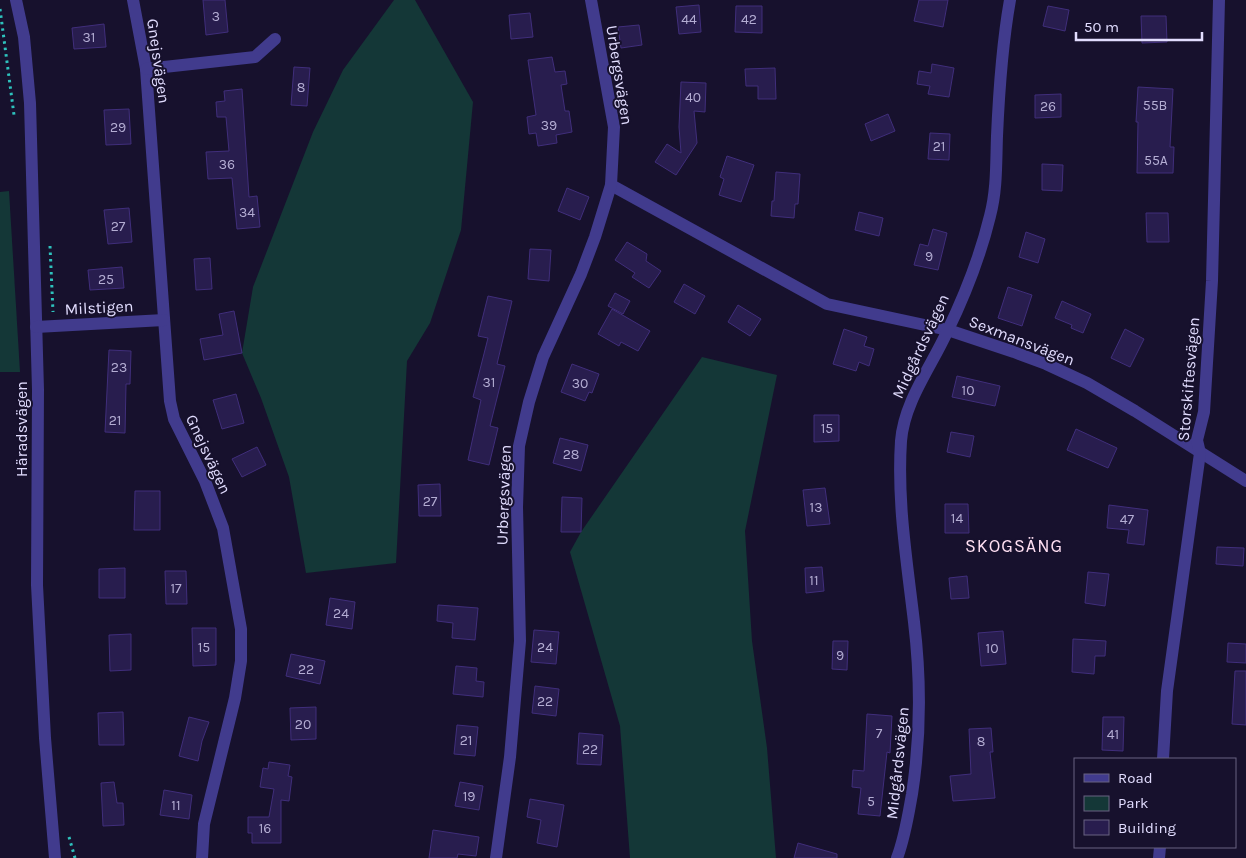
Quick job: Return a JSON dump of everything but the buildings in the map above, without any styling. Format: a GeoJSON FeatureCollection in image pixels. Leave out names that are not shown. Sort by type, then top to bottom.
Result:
{"type":"FeatureCollection","features":[{"type":"Feature","properties":{"kind":"street","name":"Häradsvägen"},"geometry":{"type":"LineString","coordinates":[[16,0],[24,37],[30,103],[38,390],[37,585],[44,738],[55,858]]}},
{"type":"Feature","properties":{"kind":"street","name":"Gnejsvägen"},"geometry":{"type":"LineString","coordinates":[[133,0],[146,69],[169,391],[174,419],[205,481],[223,528],[240,629],[241,661],[235,698],[204,824],[202,858]]}},
{"type":"Feature","properties":{"kind":"street","name":"Urbergsvägen"},"geometry":{"type":"LineString","coordinates":[[496,858],[510,757],[519,657],[517,499],[519,446],[529,402],[543,358],[596,238],[612,185],[614,127],[591,0]]}},
{"type":"Feature","properties":{"kind":"street","name":"Midgårdsvägen"},"geometry":{"type":"LineString","coordinates":[[897,858],[905,835],[920,733],[916,632],[903,533],[900,472],[901,438],[910,404],[948,330],[974,266],[990,215],[994,194],[1000,68],[1010,0]]}},
{"type":"Feature","properties":{"kind":"street","name":"Storskiftesvägen"},"geometry":{"type":"LineString","coordinates":[[1163,758],[1167,691],[1200,452],[1197,440],[1204,412],[1212,281],[1219,0]]}},
{"type":"Feature","properties":{"kind":"street"},"geometry":{"type":"LineString","coordinates":[[146,69],[255,57],[275,39]]}},
{"type":"Feature","properties":{"kind":"street","name":"Sexmansvägen"},"geometry":{"type":"LineString","coordinates":[[612,185],[826,304],[948,330],[1046,364],[1087,383],[1246,481]]}},
{"type":"Feature","properties":{"kind":"street","name":"Milstigen"},"geometry":{"type":"LineString","coordinates":[[36,327],[164,320]]}},
{"type":"Feature","properties":{"kind":"green space"},"geometry":{"type":"Polygon","coordinates":[[[394,0],[415,0],[473,102],[461,230],[430,323],[407,361],[396,563],[306,573],[289,477],[261,398],[242,353],[253,287],[313,132],[343,70],[394,0]]]}},
{"type":"Feature","properties":{"kind":"green space"},"geometry":{"type":"Polygon","coordinates":[[[9,191],[20,372],[0,372],[0,192],[9,191]]]}},
{"type":"Feature","properties":{"kind":"green space"},"geometry":{"type":"Polygon","coordinates":[[[702,357],[777,375],[745,531],[752,641],[767,748],[776,858],[630,858],[620,726],[570,552],[581,532],[702,357]]]}},
{"type":"Feature","properties":{"kind":"district","name":"SKOGSÄNG"},"geometry":{"type":"Point","coordinates":[1014,546]}}]}
